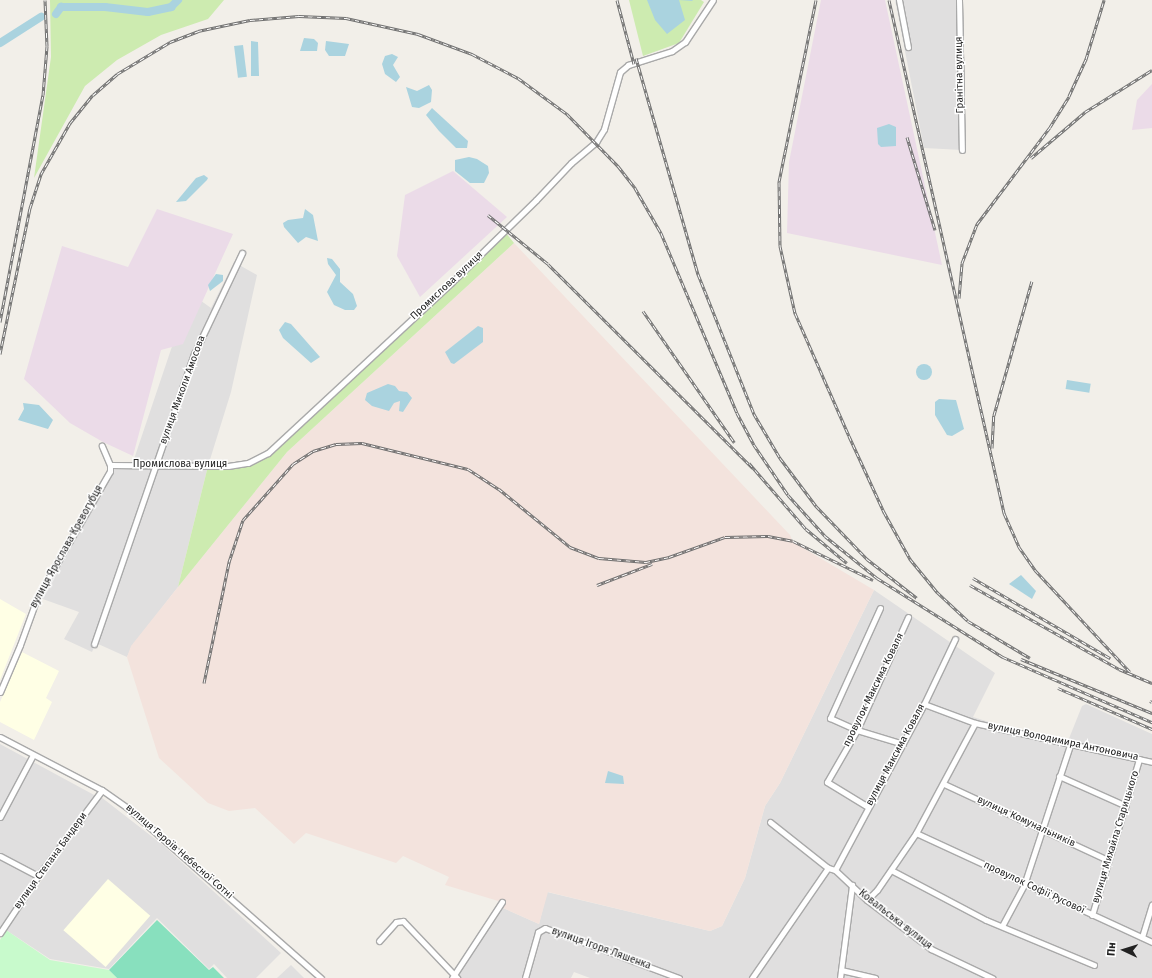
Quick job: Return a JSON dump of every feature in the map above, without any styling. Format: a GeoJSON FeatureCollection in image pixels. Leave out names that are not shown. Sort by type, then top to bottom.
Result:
{"type":"FeatureCollection","features":[{"type":"Feature","properties":{"kind":"street","name":"Промислова вулиця"},"geometry":{"type":"LineString","coordinates":[[110,465],[228,466],[248,463],[268,453],[456,278],[536,200],[571,162],[596,142],[604,129],[620,72],[628,65],[672,51],[685,42],[713,0]]}},
{"type":"Feature","properties":{"kind":"street"},"geometry":{"type":"LineString","coordinates":[[899,0],[908,47]]}},
{"type":"Feature","properties":{"kind":"street","name":"Гранітна вулиця"},"geometry":{"type":"LineString","coordinates":[[959,0],[962,150]]}},
{"type":"Feature","properties":{"kind":"street","name":"вулиця Миколи Амосова"},"geometry":{"type":"LineString","coordinates":[[94,644],[194,354],[242,253]]}},
{"type":"Feature","properties":{"kind":"street"},"geometry":{"type":"LineString","coordinates":[[102,446],[110,465]]}},
{"type":"Feature","properties":{"kind":"street","name":"вулиця Ярослава Кревогубця"},"geometry":{"type":"LineString","coordinates":[[0,692],[20,645],[37,598],[110,471],[110,465]]}},
{"type":"Feature","properties":{"kind":"street"},"geometry":{"type":"LineString","coordinates":[[880,608],[830,718],[857,730],[903,744]]}},
{"type":"Feature","properties":{"kind":"street","name":"провулок Максима Коваля"},"geometry":{"type":"LineString","coordinates":[[868,807],[827,783],[857,730],[908,617]]}},
{"type":"Feature","properties":{"kind":"street","name":"вулиця Максима Коваля"},"geometry":{"type":"LineString","coordinates":[[835,870],[924,704],[955,639]]}},
{"type":"Feature","properties":{"kind":"street","name":"вулиця Володимира Антоновича"},"geometry":{"type":"LineString","coordinates":[[924,704],[975,722],[1152,762]]}},
{"type":"Feature","properties":{"kind":"street"},"geometry":{"type":"LineString","coordinates":[[866,900],[891,870],[916,833],[944,784],[975,722]]}},
{"type":"Feature","properties":{"kind":"street","name":"вулиця Героїв Небесної Сотні"},"geometry":{"type":"LineString","coordinates":[[0,737],[102,790],[129,809],[169,842],[321,978]]}},
{"type":"Feature","properties":{"kind":"street"},"geometry":{"type":"LineString","coordinates":[[1002,926],[1024,885],[1070,744]]}},
{"type":"Feature","properties":{"kind":"street"},"geometry":{"type":"LineString","coordinates":[[0,817],[33,755]]}},
{"type":"Feature","properties":{"kind":"street","name":"вулиця Михайла Старицького"},"geometry":{"type":"LineString","coordinates":[[1092,915],[1139,759]]}},
{"type":"Feature","properties":{"kind":"street"},"geometry":{"type":"LineString","coordinates":[[1059,776],[1126,806]]}},
{"type":"Feature","properties":{"kind":"street","name":"вулиця Комунальників"},"geometry":{"type":"LineString","coordinates":[[944,784],[1108,860]]}},
{"type":"Feature","properties":{"kind":"street","name":"вулиця Степана Бандери"},"geometry":{"type":"LineString","coordinates":[[0,933],[38,876],[102,790]]}},
{"type":"Feature","properties":{"kind":"street","name":"Ковальська вулиця"},"geometry":{"type":"LineString","coordinates":[[770,822],[828,868],[835,870],[866,900],[931,949],[984,976],[992,978]]}},
{"type":"Feature","properties":{"kind":"street","name":"провулок Софії Русової"},"geometry":{"type":"LineString","coordinates":[[916,833],[1024,885],[1152,942]]}},
{"type":"Feature","properties":{"kind":"street"},"geometry":{"type":"LineString","coordinates":[[0,856],[38,876]]}},
{"type":"Feature","properties":{"kind":"street"},"geometry":{"type":"LineString","coordinates":[[752,978],[828,868]]}},
{"type":"Feature","properties":{"kind":"street"},"geometry":{"type":"LineString","coordinates":[[891,870],[1002,926],[1094,965]]}},
{"type":"Feature","properties":{"kind":"street"},"geometry":{"type":"LineString","coordinates":[[840,978],[852,885]]}},
{"type":"Feature","properties":{"kind":"street"},"geometry":{"type":"LineString","coordinates":[[379,941],[397,921],[403,921],[455,977],[502,902]]}},
{"type":"Feature","properties":{"kind":"street"},"geometry":{"type":"LineString","coordinates":[[1142,937],[1152,905]]}},
{"type":"Feature","properties":{"kind":"street","name":"вулиця Ігоря Ляшенка"},"geometry":{"type":"LineString","coordinates":[[525,978],[538,932],[545,928],[679,978]]}},
{"type":"Feature","properties":{"kind":"street"},"geometry":{"type":"LineString","coordinates":[[841,970],[875,978]]}},
{"type":"Feature","properties":{"kind":"shaded area"},"geometry":{"type":"Polygon","coordinates":[[[821,0],[885,0],[942,265],[787,233],[789,162],[821,0]]]}},
{"type":"Feature","properties":{"kind":"shaded area"},"geometry":{"type":"Polygon","coordinates":[[[895,0],[959,0],[962,150],[924,148],[895,0]]]}},
{"type":"Feature","properties":{"kind":"shaded area"},"geometry":{"type":"Polygon","coordinates":[[[1152,84],[1152,128],[1132,130],[1137,100],[1152,84]]]}},
{"type":"Feature","properties":{"kind":"shaded area"},"geometry":{"type":"Polygon","coordinates":[[[453,171],[507,217],[420,297],[397,256],[405,195],[453,171]]]}},
{"type":"Feature","properties":{"kind":"shaded area"},"geometry":{"type":"Polygon","coordinates":[[[157,209],[233,234],[183,344],[161,350],[133,456],[103,442],[70,423],[24,379],[62,246],[128,267],[157,209]]]}},
{"type":"Feature","properties":{"kind":"shaded area"},"geometry":{"type":"Polygon","coordinates":[[[514,243],[790,535],[793,542],[874,590],[780,783],[765,806],[745,878],[722,926],[710,931],[548,892],[539,924],[503,908],[505,903],[445,885],[449,877],[403,856],[396,863],[306,833],[294,844],[255,808],[229,811],[208,803],[159,758],[127,657],[131,646],[287,452],[514,243]]]}},
{"type":"Feature","properties":{"kind":"shaded area"},"geometry":{"type":"Polygon","coordinates":[[[234,262],[257,275],[231,392],[208,466],[178,587],[132,646],[127,657],[96,643],[92,652],[64,639],[79,612],[40,598],[115,467],[132,465],[190,293],[211,308],[234,262]]]}},
{"type":"Feature","properties":{"kind":"shaded area"},"geometry":{"type":"Polygon","coordinates":[[[874,590],[995,673],[973,717],[1066,746],[1082,706],[1086,704],[1152,734],[1152,978],[590,978],[574,972],[571,978],[456,978],[503,908],[539,924],[547,892],[710,931],[722,926],[745,878],[765,806],[780,783],[874,590]]]}},
{"type":"Feature","properties":{"kind":"shaded area"},"geometry":{"type":"Polygon","coordinates":[[[0,599],[26,614],[0,680],[0,599]]]}},
{"type":"Feature","properties":{"kind":"shaded area"},"geometry":{"type":"Polygon","coordinates":[[[22,652],[59,671],[46,698],[52,702],[34,740],[0,722],[0,702],[22,652]]]}},
{"type":"Feature","properties":{"kind":"shaded area"},"geometry":{"type":"Polygon","coordinates":[[[0,744],[96,796],[34,876],[0,928],[0,744]]]}},
{"type":"Feature","properties":{"kind":"shaded area"},"geometry":{"type":"Polygon","coordinates":[[[101,797],[164,846],[281,953],[256,978],[227,978],[214,964],[209,969],[157,918],[109,969],[50,959],[6,930],[101,797]]]}},
{"type":"Feature","properties":{"kind":"shaded area"},"geometry":{"type":"Polygon","coordinates":[[[108,879],[150,916],[106,967],[63,930],[108,879]]]}},
{"type":"Feature","properties":{"kind":"shaded area"},"geometry":{"type":"Polygon","coordinates":[[[291,965],[304,978],[277,978],[291,965]]]}},
{"type":"Feature","properties":{"kind":"green space"},"geometry":{"type":"Polygon","coordinates":[[[50,0],[224,0],[208,19],[161,35],[117,60],[85,86],[34,178],[51,57],[50,0]]]}},
{"type":"Feature","properties":{"kind":"green space"},"geometry":{"type":"Polygon","coordinates":[[[629,0],[701,0],[704,2],[679,43],[643,56],[629,0]]]}},
{"type":"Feature","properties":{"kind":"green space"},"geometry":{"type":"Polygon","coordinates":[[[506,233],[514,243],[287,452],[178,587],[208,466],[228,466],[260,459],[506,233]]]}},
{"type":"Feature","properties":{"kind":"green space"},"geometry":{"type":"Polygon","coordinates":[[[157,920],[209,970],[213,967],[224,978],[117,978],[109,970],[157,920]]]}},
{"type":"Feature","properties":{"kind":"green space"},"geometry":{"type":"Polygon","coordinates":[[[6,930],[50,960],[109,970],[117,978],[0,978],[0,940],[6,930]]]}},
{"type":"Feature","properties":{"kind":"water"},"geometry":{"type":"Polygon","coordinates":[[[647,0],[679,0],[685,20],[667,34],[655,20],[647,0]]]}},
{"type":"Feature","properties":{"kind":"water"},"geometry":{"type":"Polygon","coordinates":[[[304,38],[314,39],[318,43],[317,51],[300,51],[304,38]]]}},
{"type":"Feature","properties":{"kind":"water"},"geometry":{"type":"Polygon","coordinates":[[[251,41],[258,42],[259,76],[251,76],[251,41]]]}},
{"type":"Feature","properties":{"kind":"water"},"geometry":{"type":"Polygon","coordinates":[[[326,41],[349,44],[345,56],[329,56],[325,50],[326,41]]]}},
{"type":"Feature","properties":{"kind":"water"},"geometry":{"type":"Polygon","coordinates":[[[243,45],[247,77],[238,78],[234,46],[243,45]]]}},
{"type":"Feature","properties":{"kind":"water"},"geometry":{"type":"Polygon","coordinates":[[[392,54],[398,57],[393,65],[400,77],[396,82],[385,74],[382,64],[385,56],[392,54]]]}},
{"type":"Feature","properties":{"kind":"water"},"geometry":{"type":"Polygon","coordinates":[[[429,85],[432,90],[431,102],[419,108],[412,107],[406,87],[417,91],[429,85]]]}},
{"type":"Feature","properties":{"kind":"water"},"geometry":{"type":"Polygon","coordinates":[[[432,108],[468,141],[467,148],[456,148],[439,131],[426,115],[432,108]]]}},
{"type":"Feature","properties":{"kind":"water"},"geometry":{"type":"Polygon","coordinates":[[[889,124],[896,127],[896,146],[881,147],[878,144],[877,128],[889,124]]]}},
{"type":"Feature","properties":{"kind":"water"},"geometry":{"type":"Polygon","coordinates":[[[469,157],[477,159],[488,166],[489,173],[484,183],[470,183],[455,171],[455,160],[469,157]]]}},
{"type":"Feature","properties":{"kind":"water"},"geometry":{"type":"Polygon","coordinates":[[[204,175],[208,178],[207,180],[186,201],[176,202],[196,178],[204,175]]]}},
{"type":"Feature","properties":{"kind":"water"},"geometry":{"type":"Polygon","coordinates":[[[305,209],[313,215],[318,241],[306,237],[298,243],[284,227],[283,223],[288,220],[303,218],[305,209]]]}},
{"type":"Feature","properties":{"kind":"water"},"geometry":{"type":"Polygon","coordinates":[[[327,258],[332,259],[340,269],[340,282],[353,294],[357,306],[354,310],[345,310],[334,305],[327,292],[336,275],[328,264],[327,258]]]}},
{"type":"Feature","properties":{"kind":"water"},"geometry":{"type":"Polygon","coordinates":[[[216,274],[223,275],[223,281],[210,291],[208,285],[216,274]]]}},
{"type":"Feature","properties":{"kind":"water"},"geometry":{"type":"Polygon","coordinates":[[[285,322],[291,324],[320,357],[311,363],[283,338],[279,330],[285,322]]]}},
{"type":"Feature","properties":{"kind":"water"},"geometry":{"type":"Polygon","coordinates":[[[478,326],[483,328],[483,342],[454,364],[451,363],[445,352],[478,326]]]}},
{"type":"Feature","properties":{"kind":"water"},"geometry":{"type":"Polygon","coordinates":[[[921,364],[927,364],[932,369],[930,378],[927,380],[921,380],[916,375],[916,369],[921,364]]]}},
{"type":"Feature","properties":{"kind":"water"},"geometry":{"type":"Polygon","coordinates":[[[1067,380],[1091,384],[1089,393],[1066,389],[1067,380]]]}},
{"type":"Feature","properties":{"kind":"water"},"geometry":{"type":"Polygon","coordinates":[[[388,384],[395,386],[399,391],[407,392],[412,398],[403,412],[399,411],[400,401],[394,403],[389,411],[372,406],[365,400],[367,393],[388,384]]]}},
{"type":"Feature","properties":{"kind":"water"},"geometry":{"type":"Polygon","coordinates":[[[939,399],[956,400],[964,429],[952,436],[947,435],[935,415],[935,402],[939,399]]]}},
{"type":"Feature","properties":{"kind":"water"},"geometry":{"type":"Polygon","coordinates":[[[23,403],[39,405],[53,420],[48,429],[18,420],[24,409],[23,403]]]}},
{"type":"Feature","properties":{"kind":"water"},"geometry":{"type":"Polygon","coordinates":[[[1021,575],[1036,591],[1032,599],[1009,584],[1021,575]]]}},
{"type":"Feature","properties":{"kind":"water"},"geometry":{"type":"Polygon","coordinates":[[[608,771],[623,776],[624,784],[605,783],[608,771]]]}},
{"type":"Feature","properties":{"kind":"waterway"},"geometry":{"type":"LineString","coordinates":[[56,14],[61,7],[105,7],[148,12],[171,7],[178,0]]}},
{"type":"Feature","properties":{"kind":"waterway"},"geometry":{"type":"LineString","coordinates":[[0,43],[41,17]]}},
{"type":"Feature","properties":{"kind":"railway"},"geometry":{"type":"LineString","coordinates":[[0,322],[43,95],[47,46],[45,0]]}},
{"type":"Feature","properties":{"kind":"railway"},"geometry":{"type":"LineString","coordinates":[[617,0],[634,64]]}},
{"type":"Feature","properties":{"kind":"railway"},"geometry":{"type":"LineString","coordinates":[[816,0],[779,182],[780,246],[795,313],[884,512],[910,559],[937,592],[968,621],[1030,658]]}},
{"type":"Feature","properties":{"kind":"railway"},"geometry":{"type":"LineString","coordinates":[[889,0],[1004,513],[1019,547],[1035,570],[1130,672]]}},
{"type":"Feature","properties":{"kind":"railway"},"geometry":{"type":"LineString","coordinates":[[959,298],[962,263],[977,224],[1050,127],[1069,96],[1086,59],[1104,0]]}},
{"type":"Feature","properties":{"kind":"railway"},"geometry":{"type":"LineString","coordinates":[[0,354],[30,208],[41,174],[70,123],[93,95],[117,74],[170,42],[198,31],[250,20],[299,16],[346,18],[418,34],[472,54],[518,78],[567,114],[618,166],[635,188],[661,233],[737,413],[754,445],[788,495],[825,536],[877,578],[1003,657],[1152,722]]}},
{"type":"Feature","properties":{"kind":"railway"},"geometry":{"type":"LineString","coordinates":[[636,58],[698,274],[754,414],[780,458],[816,506],[867,559],[917,598]]}},
{"type":"Feature","properties":{"kind":"railway"},"geometry":{"type":"LineString","coordinates":[[1031,158],[1085,112],[1152,70]]}},
{"type":"Feature","properties":{"kind":"railway"},"geometry":{"type":"LineString","coordinates":[[907,137],[935,230]]}},
{"type":"Feature","properties":{"kind":"railway"},"geometry":{"type":"LineString","coordinates":[[488,215],[548,264],[753,468]]}},
{"type":"Feature","properties":{"kind":"railway"},"geometry":{"type":"LineString","coordinates":[[992,448],[994,415],[1032,281]]}},
{"type":"Feature","properties":{"kind":"railway"},"geometry":{"type":"LineString","coordinates":[[643,311],[734,442]]}},
{"type":"Feature","properties":{"kind":"railway"},"geometry":{"type":"LineString","coordinates":[[204,683],[229,562],[243,520],[293,464],[313,451],[336,444],[362,443],[468,469],[499,489],[570,547],[599,558],[646,562],[669,557],[725,537],[768,536],[793,541],[873,580]]}},
{"type":"Feature","properties":{"kind":"railway"},"geometry":{"type":"LineString","coordinates":[[749,463],[806,529],[847,563]]}},
{"type":"Feature","properties":{"kind":"railway"},"geometry":{"type":"LineString","coordinates":[[597,585],[652,564]]}},
{"type":"Feature","properties":{"kind":"railway"},"geometry":{"type":"LineString","coordinates":[[973,578],[1110,658]]}},
{"type":"Feature","properties":{"kind":"railway"},"geometry":{"type":"LineString","coordinates":[[970,585],[1119,669],[1152,683]]}},
{"type":"Feature","properties":{"kind":"railway"},"geometry":{"type":"LineString","coordinates":[[1021,659],[1152,713]]}},
{"type":"Feature","properties":{"kind":"railway"},"geometry":{"type":"LineString","coordinates":[[1058,688],[1152,729]]}}]}
